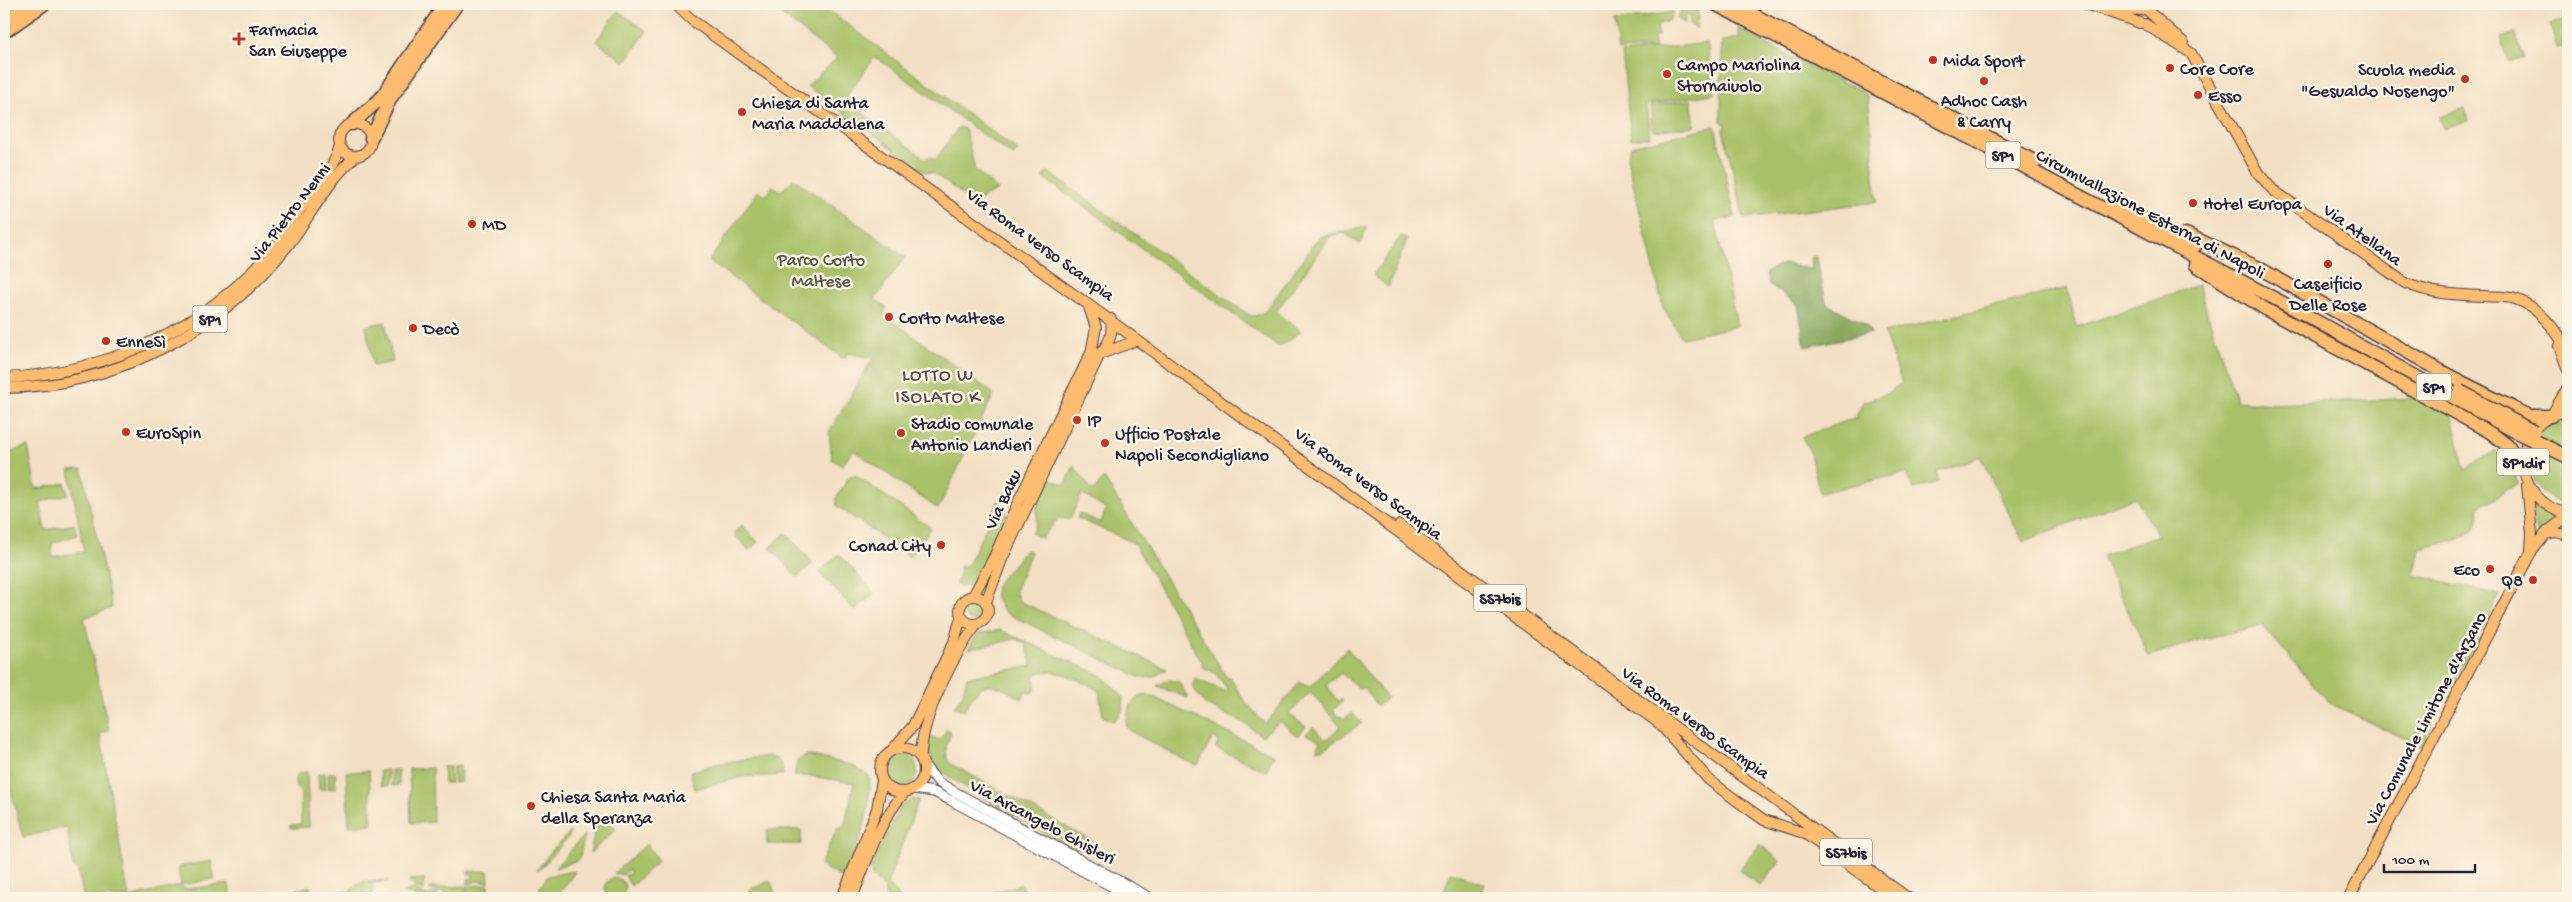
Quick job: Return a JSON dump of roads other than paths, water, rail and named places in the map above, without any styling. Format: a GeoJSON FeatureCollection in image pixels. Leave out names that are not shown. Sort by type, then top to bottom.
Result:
{"type":"FeatureCollection","features":[{"type":"Feature","properties":{"kind":"highway"},"geometry":{"type":"LineString","coordinates":[[4,21],[28,4]]}},
{"type":"Feature","properties":{"kind":"highway"},"geometry":{"type":"LineString","coordinates":[[4,32],[44,4]]}},
{"type":"Feature","properties":{"kind":"highway"},"geometry":{"type":"LineString","coordinates":[[352,124],[381,98],[445,4]]}},
{"type":"Feature","properties":{"kind":"highway"},"geometry":{"type":"LineString","coordinates":[[371,138],[391,98],[457,4]]}},
{"type":"Feature","properties":{"kind":"highway","name":"Circumvallazione Esterna di Napoli"},"geometry":{"type":"LineString","coordinates":[[1715,4],[2162,239],[2568,448]]}},
{"type":"Feature","properties":{"kind":"highway","name":"Circumvallazione Esterna di Napoli"},"geometry":{"type":"LineString","coordinates":[[1733,4],[2148,221],[2512,430],[2568,457]]}},
{"type":"Feature","properties":{"kind":"highway"},"geometry":{"type":"LineString","coordinates":[[2148,221],[2208,243],[2258,268],[2439,370],[2517,410],[2530,416],[2550,416]]}},
{"type":"Feature","properties":{"kind":"highway"},"geometry":{"type":"LineString","coordinates":[[2162,239],[2228,286],[2259,305],[2490,432],[2508,446],[2525,473]]}},
{"type":"Feature","properties":{"kind":"main road","name":"Via Roma verso Scampia"},"geometry":{"type":"LineString","coordinates":[[675,4],[697,16],[1114,318],[1660,724],[1709,780],[1764,820],[1804,833],[1894,898]]}},
{"type":"Feature","properties":{"kind":"main road","name":"Via Atellana"},"geometry":{"type":"LineString","coordinates":[[2086,4],[2142,24],[2190,53],[2258,172],[2273,190],[2405,284],[2448,294],[2513,298],[2526,303],[2560,337],[2568,352]]}},
{"type":"Feature","properties":{"kind":"main road"},"geometry":{"type":"LineString","coordinates":[[2096,8],[2145,11],[2178,35],[2190,53]]}},
{"type":"Feature","properties":{"kind":"main road","name":"Via Roma verso Scampia"},"geometry":{"type":"LineString","coordinates":[[685,11],[693,21],[1089,306],[1114,318],[1135,340],[1711,752],[1908,898]]}},
{"type":"Feature","properties":{"kind":"main road"},"geometry":{"type":"LineString","coordinates":[[2142,24],[2150,20],[2145,11]]}},
{"type":"Feature","properties":{"kind":"main road"},"geometry":{"type":"LineString","coordinates":[[352,124],[362,126],[371,138],[369,148],[356,156],[347,153],[340,146],[341,132],[352,124]]}},
{"type":"Feature","properties":{"kind":"main road","name":"Via Pietro Nenni"},"geometry":{"type":"LineString","coordinates":[[4,378],[81,368],[144,347],[189,322],[228,294],[277,244],[329,169],[340,146]]}},
{"type":"Feature","properties":{"kind":"main road","name":"Via Pietro Nenni"},"geometry":{"type":"LineString","coordinates":[[4,388],[74,380],[98,374],[147,356],[193,331],[232,303],[264,273],[285,249],[340,172],[356,156]]}},
{"type":"Feature","properties":{"kind":"main road","name":"Via Baku"},"geometry":{"type":"LineString","coordinates":[[973,596],[995,555],[1018,502],[1091,353],[1096,334],[1095,320],[1089,306]]}},
{"type":"Feature","properties":{"kind":"main road"},"geometry":{"type":"LineString","coordinates":[[1096,334],[1102,326],[1114,318]]}},
{"type":"Feature","properties":{"kind":"main road","name":"Via Baku"},"geometry":{"type":"LineString","coordinates":[[986,602],[1003,557],[1100,354],[1108,344],[1112,335],[1114,318]]}},
{"type":"Feature","properties":{"kind":"main road","name":"Via Atellana"},"geometry":{"type":"LineString","coordinates":[[2552,329],[2568,370]]}},
{"type":"Feature","properties":{"kind":"main road"},"geometry":{"type":"LineString","coordinates":[[1100,354],[1135,340]]}},
{"type":"Feature","properties":{"kind":"main road"},"geometry":{"type":"LineString","coordinates":[[2550,416],[2568,387]]}},
{"type":"Feature","properties":{"kind":"main road","name":"SP1dir"},"geometry":{"type":"LineString","coordinates":[[2568,411],[2550,416],[2540,423],[2529,438],[2523,455],[2525,473],[2536,497],[2546,506],[2568,515]]}},
{"type":"Feature","properties":{"kind":"main road"},"geometry":{"type":"LineString","coordinates":[[2525,473],[2532,532],[2530,554]]}},
{"type":"Feature","properties":{"kind":"main road"},"geometry":{"type":"LineString","coordinates":[[2530,554],[2545,534],[2568,515]]}},
{"type":"Feature","properties":{"kind":"main road"},"geometry":{"type":"LineString","coordinates":[[2545,534],[2555,532],[2568,535]]}},
{"type":"Feature","properties":{"kind":"main road","name":"Via Comunale Limitone d'Arzano"},"geometry":{"type":"LineString","coordinates":[[2349,898],[2530,554]]}},
{"type":"Feature","properties":{"kind":"main road"},"geometry":{"type":"LineString","coordinates":[[842,898],[877,809],[882,780],[879,770],[881,761],[913,726],[954,642],[962,617],[961,604],[973,596],[982,598],[989,608],[987,617],[976,624],[962,643],[924,730],[921,781],[892,806],[881,827],[852,898]]}},
{"type":"Feature","properties":{"kind":"main road"},"geometry":{"type":"LineString","coordinates":[[962,617],[968,623],[976,624]]}},
{"type":"Feature","properties":{"kind":"main road"},"geometry":{"type":"LineString","coordinates":[[893,749],[904,748],[913,750],[922,762]]}},
{"type":"Feature","properties":{"kind":"main road"},"geometry":{"type":"LineString","coordinates":[[1690,759],[1695,752],[1711,752]]}},
{"type":"Feature","properties":{"kind":"main road"},"geometry":{"type":"LineString","coordinates":[[882,780],[892,790],[909,790]]}},
{"type":"Feature","properties":{"kind":"main road"},"geometry":{"type":"LineString","coordinates":[[1777,825],[1786,819],[1783,806]]}},
{"type":"Feature","properties":{"kind":"street","name":"Via Arcangelo Ghisleri"},"geometry":{"type":"LineString","coordinates":[[922,762],[938,782],[1151,898]]}},
{"type":"Feature","properties":{"kind":"street","name":"Via Arcangelo Ghisleri"},"geometry":{"type":"LineString","coordinates":[[909,790],[928,790],[950,800],[1133,898]]}},
{"type":"Feature","properties":{"kind":"place","name":"Farmacia San Giuseppe"},"geometry":{"type":"Point","coordinates":[239,39]}},
{"type":"Feature","properties":{"kind":"place","name":"Mida Sport"},"geometry":{"type":"Point","coordinates":[1933,60]}},
{"type":"Feature","properties":{"kind":"place","name":"Core Core"},"geometry":{"type":"Point","coordinates":[2170,68]}},
{"type":"Feature","properties":{"kind":"place","name":"Campo Mariolina Stornaiuolo"},"geometry":{"type":"Point","coordinates":[1667,74]}},
{"type":"Feature","properties":{"kind":"place","name":"Scuola media \"Gesualdo Nosengo\""},"geometry":{"type":"Point","coordinates":[2465,79]}},
{"type":"Feature","properties":{"kind":"place","name":"Adhoc Cash & Carry"},"geometry":{"type":"Point","coordinates":[1984,81]}},
{"type":"Feature","properties":{"kind":"place","name":"Esso"},"geometry":{"type":"Point","coordinates":[2198,95]}},
{"type":"Feature","properties":{"kind":"place","name":"Chiesa di Santa Maria Maddalena"},"geometry":{"type":"Point","coordinates":[742,112]}},
{"type":"Feature","properties":{"kind":"place","name":"Hotel Europa"},"geometry":{"type":"Point","coordinates":[2193,203]}},
{"type":"Feature","properties":{"kind":"place","name":"MD"},"geometry":{"type":"Point","coordinates":[472,224]}},
{"type":"Feature","properties":{"kind":"place","name":"Caseificio Delle Rose"},"geometry":{"type":"Point","coordinates":[2328,264]}},
{"type":"Feature","properties":{"kind":"place","name":"Corto Maltese"},"geometry":{"type":"Point","coordinates":[889,317]}},
{"type":"Feature","properties":{"kind":"place","name":"Decò"},"geometry":{"type":"Point","coordinates":[413,328]}},
{"type":"Feature","properties":{"kind":"place","name":"EnneSì"},"geometry":{"type":"Point","coordinates":[106,341]}},
{"type":"Feature","properties":{"kind":"place","name":"IP"},"geometry":{"type":"Point","coordinates":[1077,420]}},
{"type":"Feature","properties":{"kind":"place","name":"EuroSpin"},"geometry":{"type":"Point","coordinates":[126,432]}},
{"type":"Feature","properties":{"kind":"place","name":"Stadio comunale Antonio Landieri"},"geometry":{"type":"Point","coordinates":[901,433]}},
{"type":"Feature","properties":{"kind":"place","name":"Ufficio Postale Napoli Secondigliano"},"geometry":{"type":"Point","coordinates":[1105,443]}},
{"type":"Feature","properties":{"kind":"place","name":"Conad City"},"geometry":{"type":"Point","coordinates":[941,545]}},
{"type":"Feature","properties":{"kind":"place","name":"Eco"},"geometry":{"type":"Point","coordinates":[2490,569]}},
{"type":"Feature","properties":{"kind":"place","name":"Q8"},"geometry":{"type":"Point","coordinates":[2533,580]}},
{"type":"Feature","properties":{"kind":"place","name":"Chiesa Santa Maria della Speranza"},"geometry":{"type":"Point","coordinates":[531,806]}},
{"type":"Feature","properties":{"kind":"district","name":"LOTTO W ISOLATO K"},"geometry":{"type":"Point","coordinates":[938,384]}},
{"type":"Feature","properties":{"kind":"park label","name":"Parco Corto Maltese"},"geometry":{"type":"Point","coordinates":[821,269]}}]}
